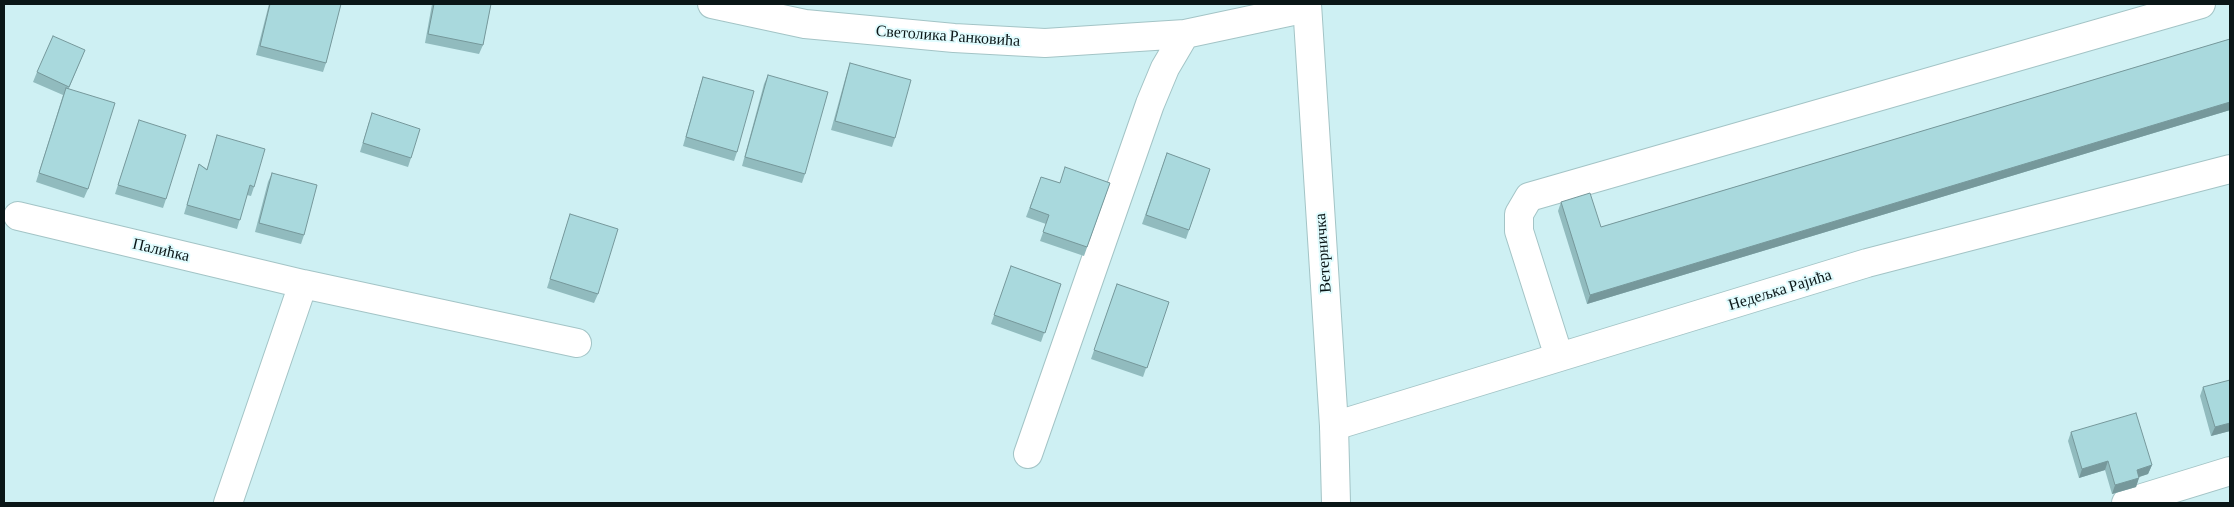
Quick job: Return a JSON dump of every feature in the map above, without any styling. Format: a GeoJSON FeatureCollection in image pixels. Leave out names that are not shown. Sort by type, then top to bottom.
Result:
{"type":"FeatureCollection","features":[{"type":"Feature","properties":{"kind":"street","name":"Светолика Ранковића"},"geometry":{"type":"LineString","coordinates":[[712,4],[805,24],[954,38],[1045,43],[1185,34],[1307,6]]}},
{"type":"Feature","properties":{"kind":"street"},"geometry":{"type":"LineString","coordinates":[[1558,357],[1519,231],[1519,214],[1529,197],[2201,4]]}},
{"type":"Feature","properties":{"kind":"street","name":"Ветерничка"},"geometry":{"type":"LineString","coordinates":[[1307,6],[1334,426],[1336,503]]}},
{"type":"Feature","properties":{"kind":"street"},"geometry":{"type":"LineString","coordinates":[[1028,454],[1150,104],[1165,68],[1185,34]]}},
{"type":"Feature","properties":{"kind":"street","name":"Недељка Рајића"},"geometry":{"type":"LineString","coordinates":[[1334,426],[1867,263],[2230,169]]}},
{"type":"Feature","properties":{"kind":"street","name":"Палићка"},"geometry":{"type":"LineString","coordinates":[[18,216],[304,284],[577,343]]}},
{"type":"Feature","properties":{"kind":"street"},"geometry":{"type":"LineString","coordinates":[[228,503],[304,284]]}},
{"type":"Feature","properties":{"kind":"street"},"geometry":{"type":"LineString","coordinates":[[2126,503],[2230,471]]}},
{"type":"Feature","properties":{"kind":"building"},"geometry":{"type":"Polygon","coordinates":[[[270,4],[341,4],[326,63],[260,46],[270,4]]]}},
{"type":"Feature","properties":{"kind":"building"},"geometry":{"type":"Polygon","coordinates":[[[434,4],[491,4],[483,45],[428,34],[434,4]]]}},
{"type":"Feature","properties":{"kind":"building"},"geometry":{"type":"Polygon","coordinates":[[[53,36],[85,50],[69,87],[37,72],[53,36]]]}},
{"type":"Feature","properties":{"kind":"building"},"geometry":{"type":"Polygon","coordinates":[[[2230,39],[2230,102],[1590,295],[1561,202],[1590,193],[1601,227],[2230,39]]]}},
{"type":"Feature","properties":{"kind":"building"},"geometry":{"type":"Polygon","coordinates":[[[850,63],[911,80],[895,138],[835,121],[850,63]]]}},
{"type":"Feature","properties":{"kind":"building"},"geometry":{"type":"Polygon","coordinates":[[[768,75],[828,92],[805,174],[745,157],[768,75]]]}},
{"type":"Feature","properties":{"kind":"building"},"geometry":{"type":"Polygon","coordinates":[[[703,77],[754,91],[737,152],[686,137],[703,77]]]}},
{"type":"Feature","properties":{"kind":"building"},"geometry":{"type":"Polygon","coordinates":[[[66,88],[115,103],[88,189],[39,173],[66,88]]]}},
{"type":"Feature","properties":{"kind":"building"},"geometry":{"type":"Polygon","coordinates":[[[372,113],[420,129],[411,158],[363,143],[372,113]]]}},
{"type":"Feature","properties":{"kind":"building"},"geometry":{"type":"Polygon","coordinates":[[[139,120],[186,135],[166,199],[118,185],[139,120]]]}},
{"type":"Feature","properties":{"kind":"building"},"geometry":{"type":"Polygon","coordinates":[[[217,135],[265,149],[254,187],[250,185],[240,220],[187,205],[199,164],[207,170],[217,135]]]}},
{"type":"Feature","properties":{"kind":"building"},"geometry":{"type":"Polygon","coordinates":[[[1167,153],[1210,169],[1189,230],[1146,215],[1167,153]]]}},
{"type":"Feature","properties":{"kind":"building"},"geometry":{"type":"Polygon","coordinates":[[[1065,167],[1110,183],[1087,247],[1043,232],[1049,215],[1030,208],[1041,177],[1060,183],[1065,167]]]}},
{"type":"Feature","properties":{"kind":"building"},"geometry":{"type":"Polygon","coordinates":[[[272,173],[317,185],[304,235],[259,223],[272,173]]]}},
{"type":"Feature","properties":{"kind":"building"},"geometry":{"type":"Polygon","coordinates":[[[570,214],[618,229],[598,294],[550,279],[570,214]]]}},
{"type":"Feature","properties":{"kind":"building"},"geometry":{"type":"Polygon","coordinates":[[[1011,266],[1061,284],[1045,333],[994,315],[1011,266]]]}},
{"type":"Feature","properties":{"kind":"building"},"geometry":{"type":"Polygon","coordinates":[[[1117,284],[1169,302],[1147,368],[1094,350],[1117,284]]]}},
{"type":"Feature","properties":{"kind":"building"},"geometry":{"type":"Polygon","coordinates":[[[2230,380],[2230,423],[2215,427],[2203,387],[2230,380]]]}},
{"type":"Feature","properties":{"kind":"building"},"geometry":{"type":"Polygon","coordinates":[[[2136,413],[2152,465],[2137,470],[2139,478],[2115,485],[2108,461],[2082,469],[2071,432],[2136,413]]]}}]}
